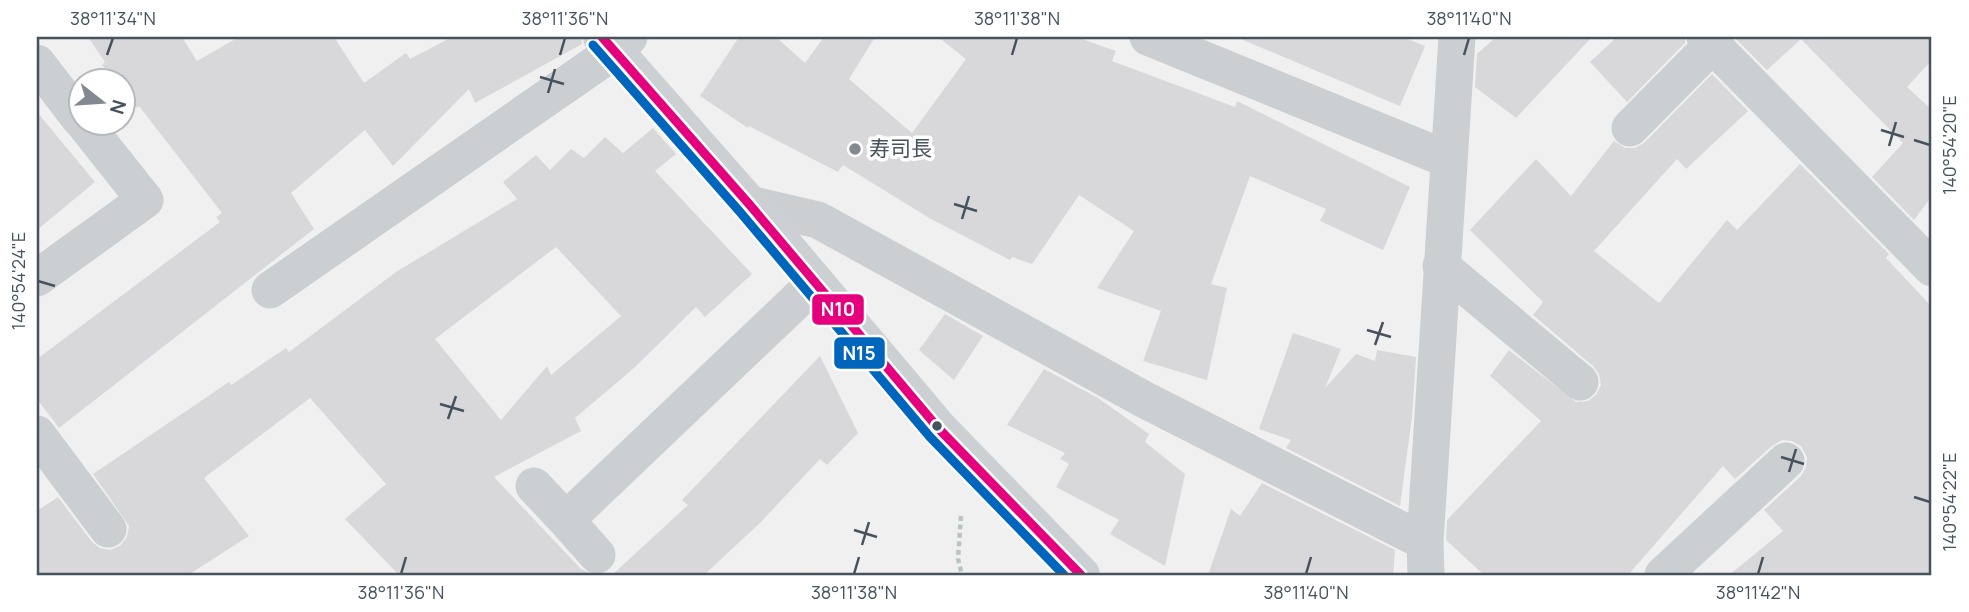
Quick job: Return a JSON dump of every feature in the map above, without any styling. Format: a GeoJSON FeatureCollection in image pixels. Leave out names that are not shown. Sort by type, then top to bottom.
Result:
{"type":"FeatureCollection","features":[{"type":"Feature","properties":{"kind":"street"},"geometry":{"type":"LineString","coordinates":[[1149,37],[1447,159]]}},
{"type":"Feature","properties":{"kind":"street"},"geometry":{"type":"LineString","coordinates":[[749,204],[818,220],[1426,559],[1447,159],[1457,37]]}},
{"type":"Feature","properties":{"kind":"street"},"geometry":{"type":"LineString","coordinates":[[1630,128],[1708,41],[1932,268]]}},
{"type":"Feature","properties":{"kind":"street"},"geometry":{"type":"LineString","coordinates":[[270,290],[615,42],[939,429],[1081,575]]}},
{"type":"Feature","properties":{"kind":"street"},"geometry":{"type":"LineString","coordinates":[[37,63],[66,100]]}},
{"type":"Feature","properties":{"kind":"street"},"geometry":{"type":"LineString","coordinates":[[37,278],[145,200],[94,136]]}},
{"type":"Feature","properties":{"kind":"street"},"geometry":{"type":"LineString","coordinates":[[1441,267],[1580,382]]}},
{"type":"Feature","properties":{"kind":"street"},"geometry":{"type":"LineString","coordinates":[[566,520],[816,283]]}},
{"type":"Feature","properties":{"kind":"street"},"geometry":{"type":"LineString","coordinates":[[37,434],[108,529]]}},
{"type":"Feature","properties":{"kind":"street"},"geometry":{"type":"LineString","coordinates":[[1663,575],[1786,461]]}},
{"type":"Feature","properties":{"kind":"street"},"geometry":{"type":"LineString","coordinates":[[534,486],[597,555]]}},
{"type":"Feature","properties":{"kind":"building"},"geometry":{"type":"Polygon","coordinates":[[[88,37],[182,37],[197,61],[239,37],[334,37],[364,83],[406,53],[410,59],[452,37],[581,37],[582,44],[475,103],[469,89],[393,166],[365,130],[291,193],[314,229],[59,428],[37,399],[37,359],[220,222],[216,217],[222,213],[139,106],[136,107],[136,66],[103,66],[105,62],[88,37]]]}},
{"type":"Feature","properties":{"kind":"building"},"geometry":{"type":"Polygon","coordinates":[[[739,37],[776,37],[805,63],[824,37],[875,37],[849,79],[912,133],[966,59],[938,37],[1076,37],[1116,51],[1112,61],[1235,107],[1237,101],[1410,187],[1383,250],[1320,221],[1326,209],[1250,176],[1211,284],[1227,288],[1207,380],[1143,361],[1161,311],[1097,288],[1134,231],[1079,195],[1032,264],[1012,257],[1010,260],[931,219],[843,165],[838,172],[749,126],[748,128],[700,96],[739,37]]]}},
{"type":"Feature","properties":{"kind":"building"},"geometry":{"type":"Polygon","coordinates":[[[1236,37],[1403,37],[1425,46],[1400,106],[1236,37]]]}},
{"type":"Feature","properties":{"kind":"building"},"geometry":{"type":"Polygon","coordinates":[[[1496,37],[1592,37],[1516,118],[1475,87],[1477,54],[1496,37]]]}},
{"type":"Feature","properties":{"kind":"building"},"geometry":{"type":"Polygon","coordinates":[[[1617,37],[1685,37],[1685,43],[1627,102],[1590,62],[1617,37]]]}},
{"type":"Feature","properties":{"kind":"building"},"geometry":{"type":"Polygon","coordinates":[[[1734,37],[1932,37],[1932,60],[1907,87],[1932,110],[1932,196],[1914,220],[1872,177],[1903,143],[1801,39],[1767,70],[1734,37]]]}},
{"type":"Feature","properties":{"kind":"building"},"geometry":{"type":"Polygon","coordinates":[[[1712,74],[1748,111],[1686,169],[1677,159],[1594,251],[1659,303],[1727,220],[1737,230],[1800,164],[1889,254],[1886,258],[1932,307],[1932,575],[1729,575],[1783,531],[1764,510],[1801,476],[1807,457],[1801,446],[1782,440],[1735,479],[1723,466],[1628,575],[1484,575],[1446,540],[1447,520],[1541,421],[1490,376],[1509,350],[1576,402],[1588,401],[1596,395],[1601,385],[1599,374],[1593,366],[1533,315],[1543,302],[1470,230],[1536,159],[1571,196],[1614,141],[1625,148],[1635,148],[1644,143],[1712,74]]]}},
{"type":"Feature","properties":{"kind":"building"},"geometry":{"type":"Polygon","coordinates":[[[37,112],[95,182],[37,230],[37,112]]]}},
{"type":"Feature","properties":{"kind":"building"},"geometry":{"type":"Polygon","coordinates":[[[653,128],[676,154],[655,171],[752,274],[705,317],[696,307],[634,368],[575,418],[581,431],[494,477],[581,569],[594,575],[399,575],[345,519],[386,484],[310,398],[204,478],[249,536],[188,575],[37,575],[37,511],[58,497],[92,542],[100,548],[110,550],[120,546],[127,537],[129,526],[93,474],[229,382],[231,385],[286,348],[289,352],[396,272],[517,199],[503,182],[536,155],[550,170],[571,149],[584,158],[605,137],[623,153],[653,128]],[[556,247],[435,339],[501,420],[547,366],[551,375],[621,316],[556,247]]]}},
{"type":"Feature","properties":{"kind":"building"},"geometry":{"type":"Polygon","coordinates":[[[945,314],[983,336],[954,380],[919,350],[945,314]]]}},
{"type":"Feature","properties":{"kind":"building"},"geometry":{"type":"Polygon","coordinates":[[[1293,333],[1341,349],[1325,388],[1356,354],[1375,361],[1377,350],[1416,357],[1412,417],[1400,506],[1286,448],[1291,440],[1259,429],[1293,333]]]}},
{"type":"Feature","properties":{"kind":"building"},"geometry":{"type":"Polygon","coordinates":[[[820,356],[858,433],[827,465],[820,459],[760,523],[704,575],[612,575],[688,505],[682,500],[820,356]]]}},
{"type":"Feature","properties":{"kind":"building"},"geometry":{"type":"Polygon","coordinates":[[[1044,369],[1098,398],[1149,434],[1145,442],[1185,474],[1165,566],[1110,534],[1119,520],[1056,487],[1069,464],[1060,459],[1065,453],[1007,425],[1044,369]]]}},
{"type":"Feature","properties":{"kind":"building"},"geometry":{"type":"Polygon","coordinates":[[[1262,483],[1395,550],[1393,575],[1208,575],[1231,509],[1240,516],[1262,483]]]}},
{"type":"Feature","properties":{"kind":"transit line","name":"N10"},"geometry":{"type":"LineString","coordinates":[[602,37],[749,204],[939,429],[1081,575]]}},
{"type":"Feature","properties":{"kind":"transit line","name":"N15"},"geometry":{"type":"LineString","coordinates":[[593,45],[740,212],[930,437],[1064,575]]}},
{"type":"Feature","properties":{"kind":"place","name":"寿司長"},"geometry":{"type":"Point","coordinates":[855,149]}}]}
